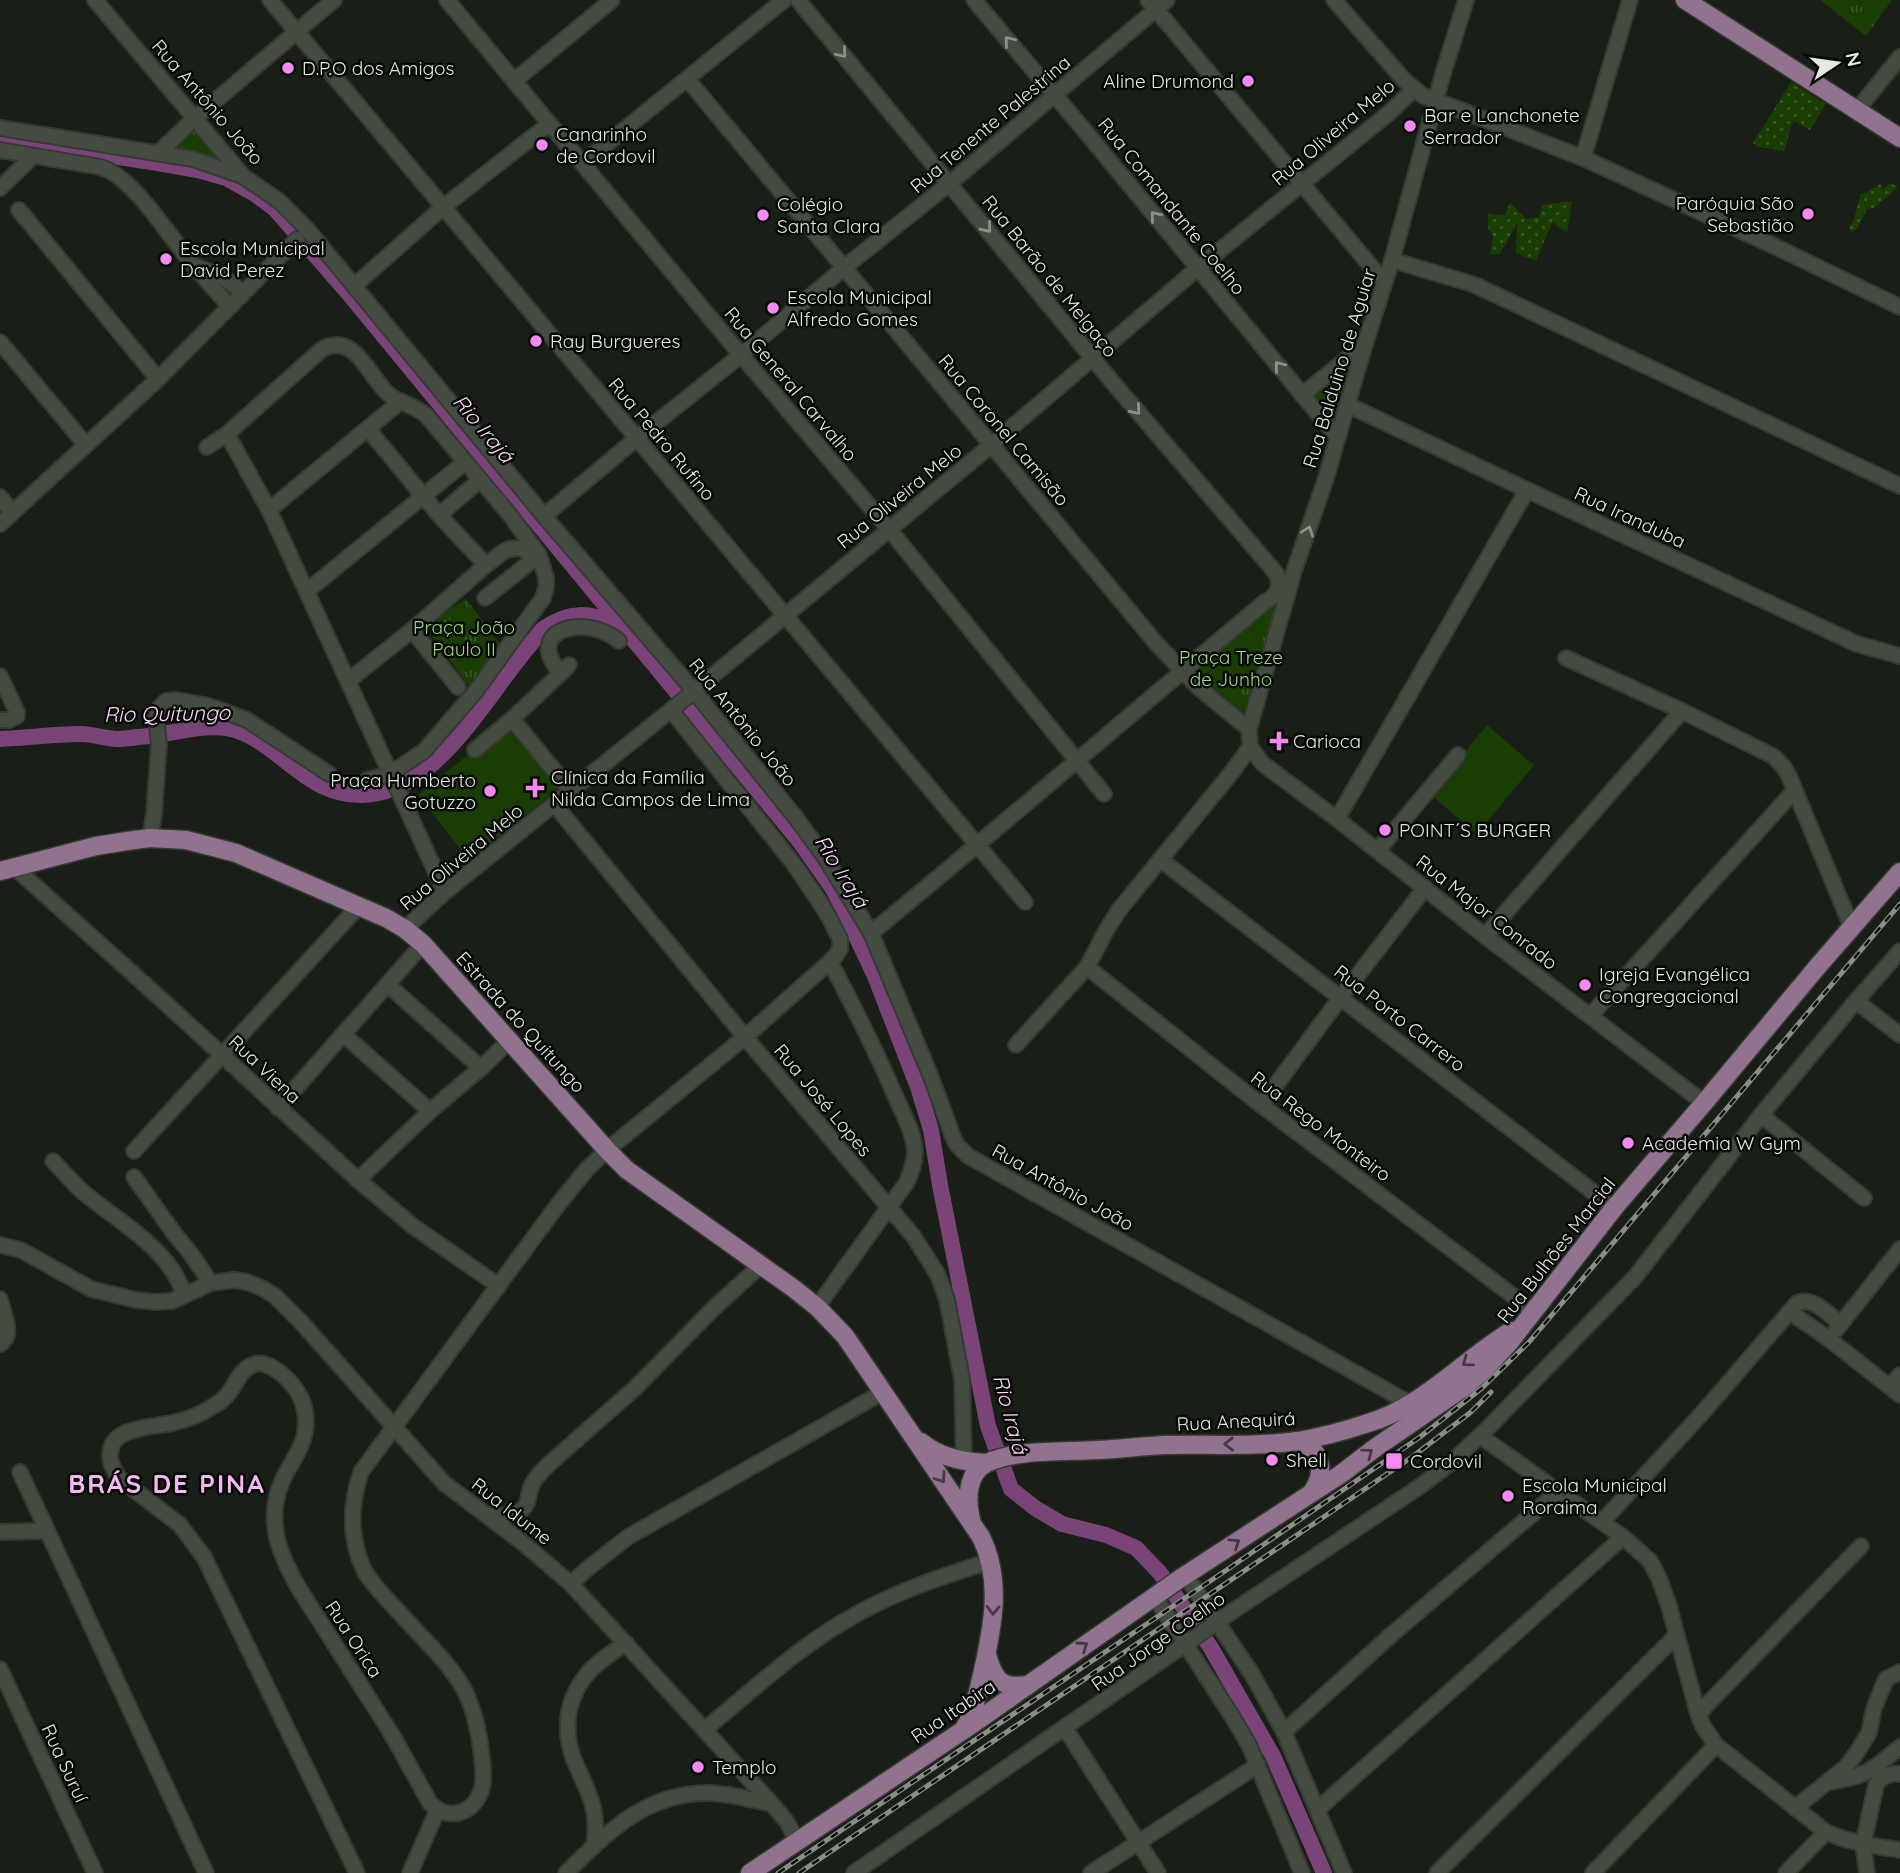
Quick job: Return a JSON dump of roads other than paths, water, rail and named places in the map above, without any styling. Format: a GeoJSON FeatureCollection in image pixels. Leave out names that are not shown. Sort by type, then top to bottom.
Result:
{"type":"FeatureCollection","features":[{"type":"Feature","properties":{"kind":"main road"},"geometry":{"type":"LineString","coordinates":[[1685,0],[1900,138]]}},
{"type":"Feature","properties":{"kind":"main road","name":"Estrada do Quitungo"},"geometry":{"type":"LineString","coordinates":[[7,869],[96,846],[150,838],[186,840],[236,853],[386,918],[423,944],[627,1170],[817,1307],[845,1336],[972,1522],[981,1536],[990,1561],[993,1585],[992,1623],[977,1700],[963,1730]]}},
{"type":"Feature","properties":{"kind":"main road","name":"Rua Bulhões Marcial"},"geometry":{"type":"LineString","coordinates":[[1181,1578],[1341,1474],[1485,1369],[1509,1343],[1614,1208],[1900,872]]}},
{"type":"Feature","properties":{"kind":"main road","name":"Rua Anequirá"},"geometry":{"type":"LineString","coordinates":[[995,1461],[1040,1453],[1164,1445],[1297,1441],[1349,1429],[1399,1412],[1528,1317]]}},
{"type":"Feature","properties":{"kind":"main road","name":"Estrada do Quitungo"},"geometry":{"type":"LineString","coordinates":[[911,1433],[933,1451],[944,1456],[964,1461],[995,1461]]}},
{"type":"Feature","properties":{"kind":"main road"},"geometry":{"type":"LineString","coordinates":[[1297,1441],[1307,1443],[1318,1458],[1320,1478],[1312,1492]]}},
{"type":"Feature","properties":{"kind":"main road"},"geometry":{"type":"LineString","coordinates":[[972,1522],[968,1509],[969,1488],[977,1471],[995,1461]]}},
{"type":"Feature","properties":{"kind":"main road","name":"Rua Itabira"},"geometry":{"type":"LineString","coordinates":[[750,1873],[963,1730],[1181,1578]]}},
{"type":"Feature","properties":{"kind":"main road"},"geometry":{"type":"LineString","coordinates":[[987,1654],[992,1670],[1004,1684],[1010,1687],[1028,1685]]}},
{"type":"Feature","properties":{"kind":"street","name":"Rua Antônio João"},"geometry":{"type":"LineString","coordinates":[[95,0],[244,177],[290,211],[307,229],[692,692],[827,859],[871,933],[953,1137],[962,1151],[1411,1404]]}},
{"type":"Feature","properties":{"kind":"street","name":"Rua Pedro Rufino"},"geometry":{"type":"LineString","coordinates":[[270,0],[1025,902]]}},
{"type":"Feature","properties":{"kind":"street"},"geometry":{"type":"LineString","coordinates":[[159,152],[334,0]]}},
{"type":"Feature","properties":{"kind":"street","name":"Rua General Carvalho"},"geometry":{"type":"LineString","coordinates":[[447,0],[888,529],[1104,794]]}},
{"type":"Feature","properties":{"kind":"street"},"geometry":{"type":"LineString","coordinates":[[514,81],[612,0]]}},
{"type":"Feature","properties":{"kind":"street"},"geometry":{"type":"LineString","coordinates":[[583,163],[785,0]]}},
{"type":"Feature","properties":{"kind":"street","name":"Rua Barão de Melgaço"},"geometry":{"type":"LineString","coordinates":[[798,0],[1092,358],[1277,575]]}},
{"type":"Feature","properties":{"kind":"street","name":"Rua Comandante Coelho"},"geometry":{"type":"LineString","coordinates":[[974,0],[1338,438]]}},
{"type":"Feature","properties":{"kind":"street","name":"Rua Tenente Palestrina"},"geometry":{"type":"LineString","coordinates":[[544,516],[1055,96],[1152,5],[1167,0]]}},
{"type":"Feature","properties":{"kind":"street"},"geometry":{"type":"LineString","coordinates":[[1334,0],[1413,90],[1583,158],[1900,307]]}},
{"type":"Feature","properties":{"kind":"street","name":"Rua Balduino de Aguiar"},"geometry":{"type":"LineString","coordinates":[[1250,747],[1249,729],[1281,599],[1294,571],[1338,438],[1466,0]]}},
{"type":"Feature","properties":{"kind":"street"},"geometry":{"type":"LineString","coordinates":[[1583,158],[1630,0]]}},
{"type":"Feature","properties":{"kind":"street"},"geometry":{"type":"LineString","coordinates":[[1152,5],[1385,283]]}},
{"type":"Feature","properties":{"kind":"street"},"geometry":{"type":"LineString","coordinates":[[1857,110],[1900,57]]}},
{"type":"Feature","properties":{"kind":"street","name":"Rua Coronel Camisão"},"geometry":{"type":"LineString","coordinates":[[688,80],[990,446],[1182,671],[1249,729]]}},
{"type":"Feature","properties":{"kind":"street","name":"Rua Oliveira Melo"},"geometry":{"type":"LineString","coordinates":[[405,929],[445,892],[555,805],[990,446],[1198,268],[1389,113],[1413,90]]}},
{"type":"Feature","properties":{"kind":"street"},"geometry":{"type":"LineString","coordinates":[[354,286],[442,208],[549,124]]}},
{"type":"Feature","properties":{"kind":"street"},"geometry":{"type":"LineString","coordinates":[[0,128],[159,152],[213,164],[244,177]]}},
{"type":"Feature","properties":{"kind":"street"},"geometry":{"type":"LineString","coordinates":[[0,150],[100,167],[113,172],[137,196],[230,307]]}},
{"type":"Feature","properties":{"kind":"street"},"geometry":{"type":"LineString","coordinates":[[0,188],[33,156]]}},
{"type":"Feature","properties":{"kind":"street"},"geometry":{"type":"LineString","coordinates":[[19,210],[158,379]]}},
{"type":"Feature","properties":{"kind":"street"},"geometry":{"type":"LineString","coordinates":[[0,524],[158,379],[297,239]]}},
{"type":"Feature","properties":{"kind":"street"},"geometry":{"type":"LineString","coordinates":[[1392,260],[1475,285],[1900,486]]}},
{"type":"Feature","properties":{"kind":"street"},"geometry":{"type":"LineString","coordinates":[[194,266],[227,280],[243,294]]}},
{"type":"Feature","properties":{"kind":"street"},"geometry":{"type":"LineString","coordinates":[[0,342],[86,445]]}},
{"type":"Feature","properties":{"kind":"street"},"geometry":{"type":"LineString","coordinates":[[1303,395],[1365,344]]}},
{"type":"Feature","properties":{"kind":"street"},"geometry":{"type":"LineString","coordinates":[[207,447],[227,434],[322,349],[330,345],[346,346],[360,358],[391,396],[426,415],[510,515],[536,557],[546,577],[546,588],[538,606],[476,691],[394,783]]}},
{"type":"Feature","properties":{"kind":"street"},"geometry":{"type":"LineString","coordinates":[[269,510],[401,401]]}},
{"type":"Feature","properties":{"kind":"street","name":"Rua Iranduba"},"geometry":{"type":"LineString","coordinates":[[1348,405],[1857,644],[1900,656]]}},
{"type":"Feature","properties":{"kind":"street"},"geometry":{"type":"LineString","coordinates":[[368,429],[439,515],[486,565]]}},
{"type":"Feature","properties":{"kind":"street"},"geometry":{"type":"LineString","coordinates":[[227,434],[269,510],[445,892]]}},
{"type":"Feature","properties":{"kind":"street"},"geometry":{"type":"LineString","coordinates":[[307,591],[464,462]]}},
{"type":"Feature","properties":{"kind":"street"},"geometry":{"type":"LineString","coordinates":[[439,515],[480,480]]}},
{"type":"Feature","properties":{"kind":"street"},"geometry":{"type":"LineString","coordinates":[[1337,819],[1527,490]]}},
{"type":"Feature","properties":{"kind":"street"},"geometry":{"type":"LineString","coordinates":[[0,497],[12,512]]}},
{"type":"Feature","properties":{"kind":"street"},"geometry":{"type":"LineString","coordinates":[[348,681],[412,630],[486,565],[509,549],[525,550],[536,557]]}},
{"type":"Feature","properties":{"kind":"street"},"geometry":{"type":"LineString","coordinates":[[485,598],[536,557]]}},
{"type":"Feature","properties":{"kind":"street"},"geometry":{"type":"LineString","coordinates":[[871,933],[1265,602],[1281,599],[1277,575],[1294,571]]}},
{"type":"Feature","properties":{"kind":"street"},"geometry":{"type":"LineString","coordinates":[[475,750],[565,669],[552,661],[549,651],[551,639],[555,634],[576,626],[590,627],[619,641]]}},
{"type":"Feature","properties":{"kind":"street"},"geometry":{"type":"LineString","coordinates":[[412,630],[458,687]]}},
{"type":"Feature","properties":{"kind":"street"},"geometry":{"type":"LineString","coordinates":[[1566,658],[1773,756],[1783,766],[1795,790],[1852,928]]}},
{"type":"Feature","properties":{"kind":"street"},"geometry":{"type":"LineString","coordinates":[[0,676],[17,712],[14,718],[0,720]]}},
{"type":"Feature","properties":{"kind":"street"},"geometry":{"type":"LineString","coordinates":[[150,838],[159,744],[156,717],[159,708],[166,701],[177,700],[209,706],[247,720],[329,774]]}},
{"type":"Feature","properties":{"kind":"street"},"geometry":{"type":"LineString","coordinates":[[410,1873],[437,1811],[459,1813],[471,1808],[479,1798],[483,1767],[473,1710],[461,1684],[365,1572],[357,1552],[352,1514],[361,1472],[586,1170],[745,1037],[830,962],[840,949],[840,939],[831,919],[793,863],[673,708]]}},
{"type":"Feature","properties":{"kind":"street"},"geometry":{"type":"LineString","coordinates":[[1485,936],[1682,711]]}},
{"type":"Feature","properties":{"kind":"street"},"geometry":{"type":"LineString","coordinates":[[512,719],[571,791]]}},
{"type":"Feature","properties":{"kind":"street"},"geometry":{"type":"LineString","coordinates":[[1016,1045],[1087,967],[1113,918],[1250,747]]}},
{"type":"Feature","properties":{"kind":"street","name":"Rua Major Conrado"},"geometry":{"type":"LineString","coordinates":[[1250,747],[1263,764],[1704,1103]]}},
{"type":"Feature","properties":{"kind":"street"},"geometry":{"type":"LineString","coordinates":[[1378,850],[1458,755]]}},
{"type":"Feature","properties":{"kind":"street"},"geometry":{"type":"LineString","coordinates":[[367,780],[394,783]]}},
{"type":"Feature","properties":{"kind":"street"},"geometry":{"type":"LineString","coordinates":[[1590,1016],[1795,790]]}},
{"type":"Feature","properties":{"kind":"street","name":"Rua José Lopes"},"geometry":{"type":"LineString","coordinates":[[555,805],[745,1037],[914,1237],[930,1261],[943,1287],[962,1379],[964,1461]]}},
{"type":"Feature","properties":{"kind":"street","name":"Rua Porto Carrero"},"geometry":{"type":"LineString","coordinates":[[1161,860],[1614,1208]]}},
{"type":"Feature","properties":{"kind":"street","name":"Rua Viena"},"geometry":{"type":"LineString","coordinates":[[7,869],[222,1054],[358,1180],[414,1227],[499,1286]]}},
{"type":"Feature","properties":{"kind":"street"},"geometry":{"type":"LineString","coordinates":[[1261,1105],[1425,888]]}},
{"type":"Feature","properties":{"kind":"street"},"geometry":{"type":"LineString","coordinates":[[134,1150],[358,907]]}},
{"type":"Feature","properties":{"kind":"street"},"geometry":{"type":"LineString","coordinates":[[278,1108],[423,944]]}},
{"type":"Feature","properties":{"kind":"street","name":"Rua Jorge Coelho"},"geometry":{"type":"LineString","coordinates":[[854,1873],[1452,1462],[1635,1277],[1761,1115],[1900,951]]}},
{"type":"Feature","properties":{"kind":"street"},"geometry":{"type":"LineString","coordinates":[[817,1307],[907,1182],[914,1160],[913,1139],[876,1052],[830,962]]}},
{"type":"Feature","properties":{"kind":"street","name":"Rua Rego Monteiro"},"geometry":{"type":"LineString","coordinates":[[1087,967],[1528,1317]]}},
{"type":"Feature","properties":{"kind":"street"},"geometry":{"type":"LineString","coordinates":[[388,985],[481,1068]]}},
{"type":"Feature","properties":{"kind":"street"},"geometry":{"type":"LineString","coordinates":[[1856,1001],[1900,1035]]}},
{"type":"Feature","properties":{"kind":"street"},"geometry":{"type":"LineString","coordinates":[[343,1034],[430,1111]]}},
{"type":"Feature","properties":{"kind":"street"},"geometry":{"type":"LineString","coordinates":[[358,1180],[509,1041]]}},
{"type":"Feature","properties":{"kind":"street"},"geometry":{"type":"LineString","coordinates":[[1761,1115],[1864,1198]]}},
{"type":"Feature","properties":{"kind":"street"},"geometry":{"type":"LineString","coordinates":[[0,1245],[21,1250],[91,1289],[155,1302],[178,1298],[180,1281],[170,1265],[52,1161]]}},
{"type":"Feature","properties":{"kind":"street"},"geometry":{"type":"LineString","coordinates":[[135,1177],[211,1283]]}},
{"type":"Feature","properties":{"kind":"street"},"geometry":{"type":"LineString","coordinates":[[1829,1339],[1900,1249]]}},
{"type":"Feature","properties":{"kind":"street"},"geometry":{"type":"LineString","coordinates":[[485,1514],[520,1513],[526,1506],[530,1487],[548,1465],[635,1388],[761,1265]]}},
{"type":"Feature","properties":{"kind":"street","name":"Rua Idume"},"geometry":{"type":"LineString","coordinates":[[178,1298],[211,1283],[233,1280],[247,1282],[275,1296],[444,1483],[523,1543],[571,1584],[772,1804],[797,1840]]}},
{"type":"Feature","properties":{"kind":"street"},"geometry":{"type":"LineString","coordinates":[[0,1299],[8,1332],[8,1338],[0,1344]]}},
{"type":"Feature","properties":{"kind":"street"},"geometry":{"type":"LineString","coordinates":[[1602,1522],[1705,1410],[1797,1303],[1807,1300],[1841,1324]]}},
{"type":"Feature","properties":{"kind":"street"},"geometry":{"type":"LineString","coordinates":[[1790,1312],[1897,1385]]}},
{"type":"Feature","properties":{"kind":"street","name":"Rua Orica"},"geometry":{"type":"LineString","coordinates":[[357,1873],[204,1558],[180,1525],[120,1479],[114,1471],[110,1450],[119,1436],[129,1431],[188,1419],[204,1412],[228,1394],[239,1374],[256,1364],[265,1364],[278,1371],[293,1385],[302,1401],[306,1417],[306,1435],[300,1452],[284,1475],[276,1500],[274,1522],[278,1544],[298,1587],[437,1811]]}},
{"type":"Feature","properties":{"kind":"street"},"geometry":{"type":"LineString","coordinates":[[1383,1418],[1389,1403],[1388,1391]]}},
{"type":"Feature","properties":{"kind":"street"},"geometry":{"type":"LineString","coordinates":[[571,1584],[628,1537],[883,1392]]}},
{"type":"Feature","properties":{"kind":"street"},"geometry":{"type":"LineString","coordinates":[[1480,1436],[1623,1536],[1650,1561],[1660,1578],[1699,1714],[1707,1733],[1716,1745],[1826,1832],[1838,1838],[1900,1850]]}},
{"type":"Feature","properties":{"kind":"street"},"geometry":{"type":"LineString","coordinates":[[20,1472],[206,1873]]}},
{"type":"Feature","properties":{"kind":"street"},"geometry":{"type":"LineString","coordinates":[[1284,1732],[1390,1636],[1558,1492]]}},
{"type":"Feature","properties":{"kind":"street"},"geometry":{"type":"LineString","coordinates":[[0,1532],[47,1531]]}},
{"type":"Feature","properties":{"kind":"street"},"geometry":{"type":"LineString","coordinates":[[1318,1809],[1623,1536]]}},
{"type":"Feature","properties":{"kind":"street"},"geometry":{"type":"LineString","coordinates":[[1699,1714],[1861,1546]]}},
{"type":"Feature","properties":{"kind":"street"},"geometry":{"type":"LineString","coordinates":[[704,1730],[802,1650],[855,1615],[918,1585],[990,1561]]}},
{"type":"Feature","properties":{"kind":"street"},"geometry":{"type":"LineString","coordinates":[[1181,1578],[1252,1674],[1284,1732],[1344,1873]]}},
{"type":"Feature","properties":{"kind":"street"},"geometry":{"type":"LineString","coordinates":[[1156,1595],[1190,1642],[1258,1765],[1302,1873]]}},
{"type":"Feature","properties":{"kind":"street"},"geometry":{"type":"LineString","coordinates":[[1437,1873],[1677,1635]]}},
{"type":"Feature","properties":{"kind":"street"},"geometry":{"type":"LineString","coordinates":[[594,1846],[596,1831],[593,1802],[570,1749],[567,1727],[569,1707],[576,1689],[589,1672],[626,1643]]}},
{"type":"Feature","properties":{"kind":"street","name":"Rua Suruí"},"geometry":{"type":"LineString","coordinates":[[0,1669],[94,1873]]}},
{"type":"Feature","properties":{"kind":"street"},"geometry":{"type":"LineString","coordinates":[[1795,1808],[1846,1767],[1869,1733],[1874,1708],[1886,1679],[1900,1672]]}},
{"type":"Feature","properties":{"kind":"street"},"geometry":{"type":"LineString","coordinates":[[1065,1728],[1158,1873]]}},
{"type":"Feature","properties":{"kind":"street"},"geometry":{"type":"LineString","coordinates":[[1593,1873],[1716,1745]]}},
{"type":"Feature","properties":{"kind":"street"},"geometry":{"type":"LineString","coordinates":[[1826,1783],[1857,1776],[1873,1769],[1900,1747]]}},
{"type":"Feature","properties":{"kind":"street"},"geometry":{"type":"LineString","coordinates":[[1091,1873],[1258,1765]]}},
{"type":"Feature","properties":{"kind":"street"},"geometry":{"type":"LineString","coordinates":[[1867,1873],[1863,1844],[1876,1785],[1879,1779],[1886,1775],[1900,1774]]}},
{"type":"Feature","properties":{"kind":"street"},"geometry":{"type":"LineString","coordinates":[[566,1873],[621,1822],[643,1808],[674,1797],[710,1793],[772,1804]]}},
{"type":"Feature","properties":{"kind":"street"},"geometry":{"type":"LineString","coordinates":[[1786,1873],[1826,1832]]}},
{"type":"Feature","properties":{"kind":"waterway","name":"Rio Irajá"},"geometry":{"type":"LineString","coordinates":[[0,139],[198,170],[226,178],[275,209],[349,294],[800,842],[843,908],[875,976],[918,1087],[931,1130],[988,1426],[1011,1489],[1062,1524],[1106,1535],[1136,1548],[1160,1573],[1211,1648],[1273,1756],[1324,1873]]}},
{"type":"Feature","properties":{"kind":"waterway","name":"Rio Quitungo"},"geometry":{"type":"LineString","coordinates":[[0,739],[80,734],[120,739],[202,728],[227,728],[251,737],[324,787],[338,792],[364,795],[388,791],[431,766],[467,728],[543,629],[562,618],[580,615],[619,623]]}},
{"type":"Feature","properties":{"kind":"railway"},"geometry":{"type":"LineString","coordinates":[[778,1873],[1420,1437],[1482,1388],[1529,1342],[1900,904]]}},
{"type":"Feature","properties":{"kind":"railway"},"geometry":{"type":"LineString","coordinates":[[799,1873],[1412,1457],[1471,1412],[1491,1392]]}},
{"type":"Feature","properties":{"kind":"place","name":"D.P.O dos Amigos"},"geometry":{"type":"Point","coordinates":[288,68]}},
{"type":"Feature","properties":{"kind":"place","name":"Aline Drumond"},"geometry":{"type":"Point","coordinates":[1248,81]}},
{"type":"Feature","properties":{"kind":"place","name":"Bar e Lanchonete Serrador"},"geometry":{"type":"Point","coordinates":[1410,126]}},
{"type":"Feature","properties":{"kind":"place","name":"Canarinho de Cordovil"},"geometry":{"type":"Point","coordinates":[542,145]}},
{"type":"Feature","properties":{"kind":"place","name":"Paróquia São Sebastião"},"geometry":{"type":"Point","coordinates":[1808,214]}},
{"type":"Feature","properties":{"kind":"place","name":"Colégio Santa Clara"},"geometry":{"type":"Point","coordinates":[763,215]}},
{"type":"Feature","properties":{"kind":"place","name":"Escola Municipal David Perez"},"geometry":{"type":"Point","coordinates":[166,259]}},
{"type":"Feature","properties":{"kind":"place","name":"Escola Municipal Alfredo Gomes"},"geometry":{"type":"Point","coordinates":[773,308]}},
{"type":"Feature","properties":{"kind":"place","name":"Ray Burgueres"},"geometry":{"type":"Point","coordinates":[536,341]}},
{"type":"Feature","properties":{"kind":"place","name":"Carioca"},"geometry":{"type":"Point","coordinates":[1279,741]}},
{"type":"Feature","properties":{"kind":"place","name":"Clínica da Família Nilda Campos de Lima"},"geometry":{"type":"Point","coordinates":[535,788]}},
{"type":"Feature","properties":{"kind":"place","name":"Praça Humberto Gotuzzo"},"geometry":{"type":"Point","coordinates":[490,791]}},
{"type":"Feature","properties":{"kind":"place","name":"POINT´S BURGER"},"geometry":{"type":"Point","coordinates":[1385,830]}},
{"type":"Feature","properties":{"kind":"place","name":"Igreja Evangélica Congregacional"},"geometry":{"type":"Point","coordinates":[1585,985]}},
{"type":"Feature","properties":{"kind":"place","name":"Academia W Gym"},"geometry":{"type":"Point","coordinates":[1628,1143]}},
{"type":"Feature","properties":{"kind":"place","name":"Shell"},"geometry":{"type":"Point","coordinates":[1272,1460]}},
{"type":"Feature","properties":{"kind":"place","name":"Cordovil"},"geometry":{"type":"Point","coordinates":[1394,1461]}},
{"type":"Feature","properties":{"kind":"place","name":"Escola Municipal Roraima"},"geometry":{"type":"Point","coordinates":[1508,1496]}},
{"type":"Feature","properties":{"kind":"place","name":"Templo"},"geometry":{"type":"Point","coordinates":[698,1767]}},
{"type":"Feature","properties":{"kind":"district","name":"BRÁS DE PINA"},"geometry":{"type":"Point","coordinates":[167,1483]}},
{"type":"Feature","properties":{"kind":"park label","name":"Praça João Paulo II"},"geometry":{"type":"Point","coordinates":[464,638]}},
{"type":"Feature","properties":{"kind":"park label","name":"Praça Treze de Junho"},"geometry":{"type":"Point","coordinates":[1231,668]}}]}
